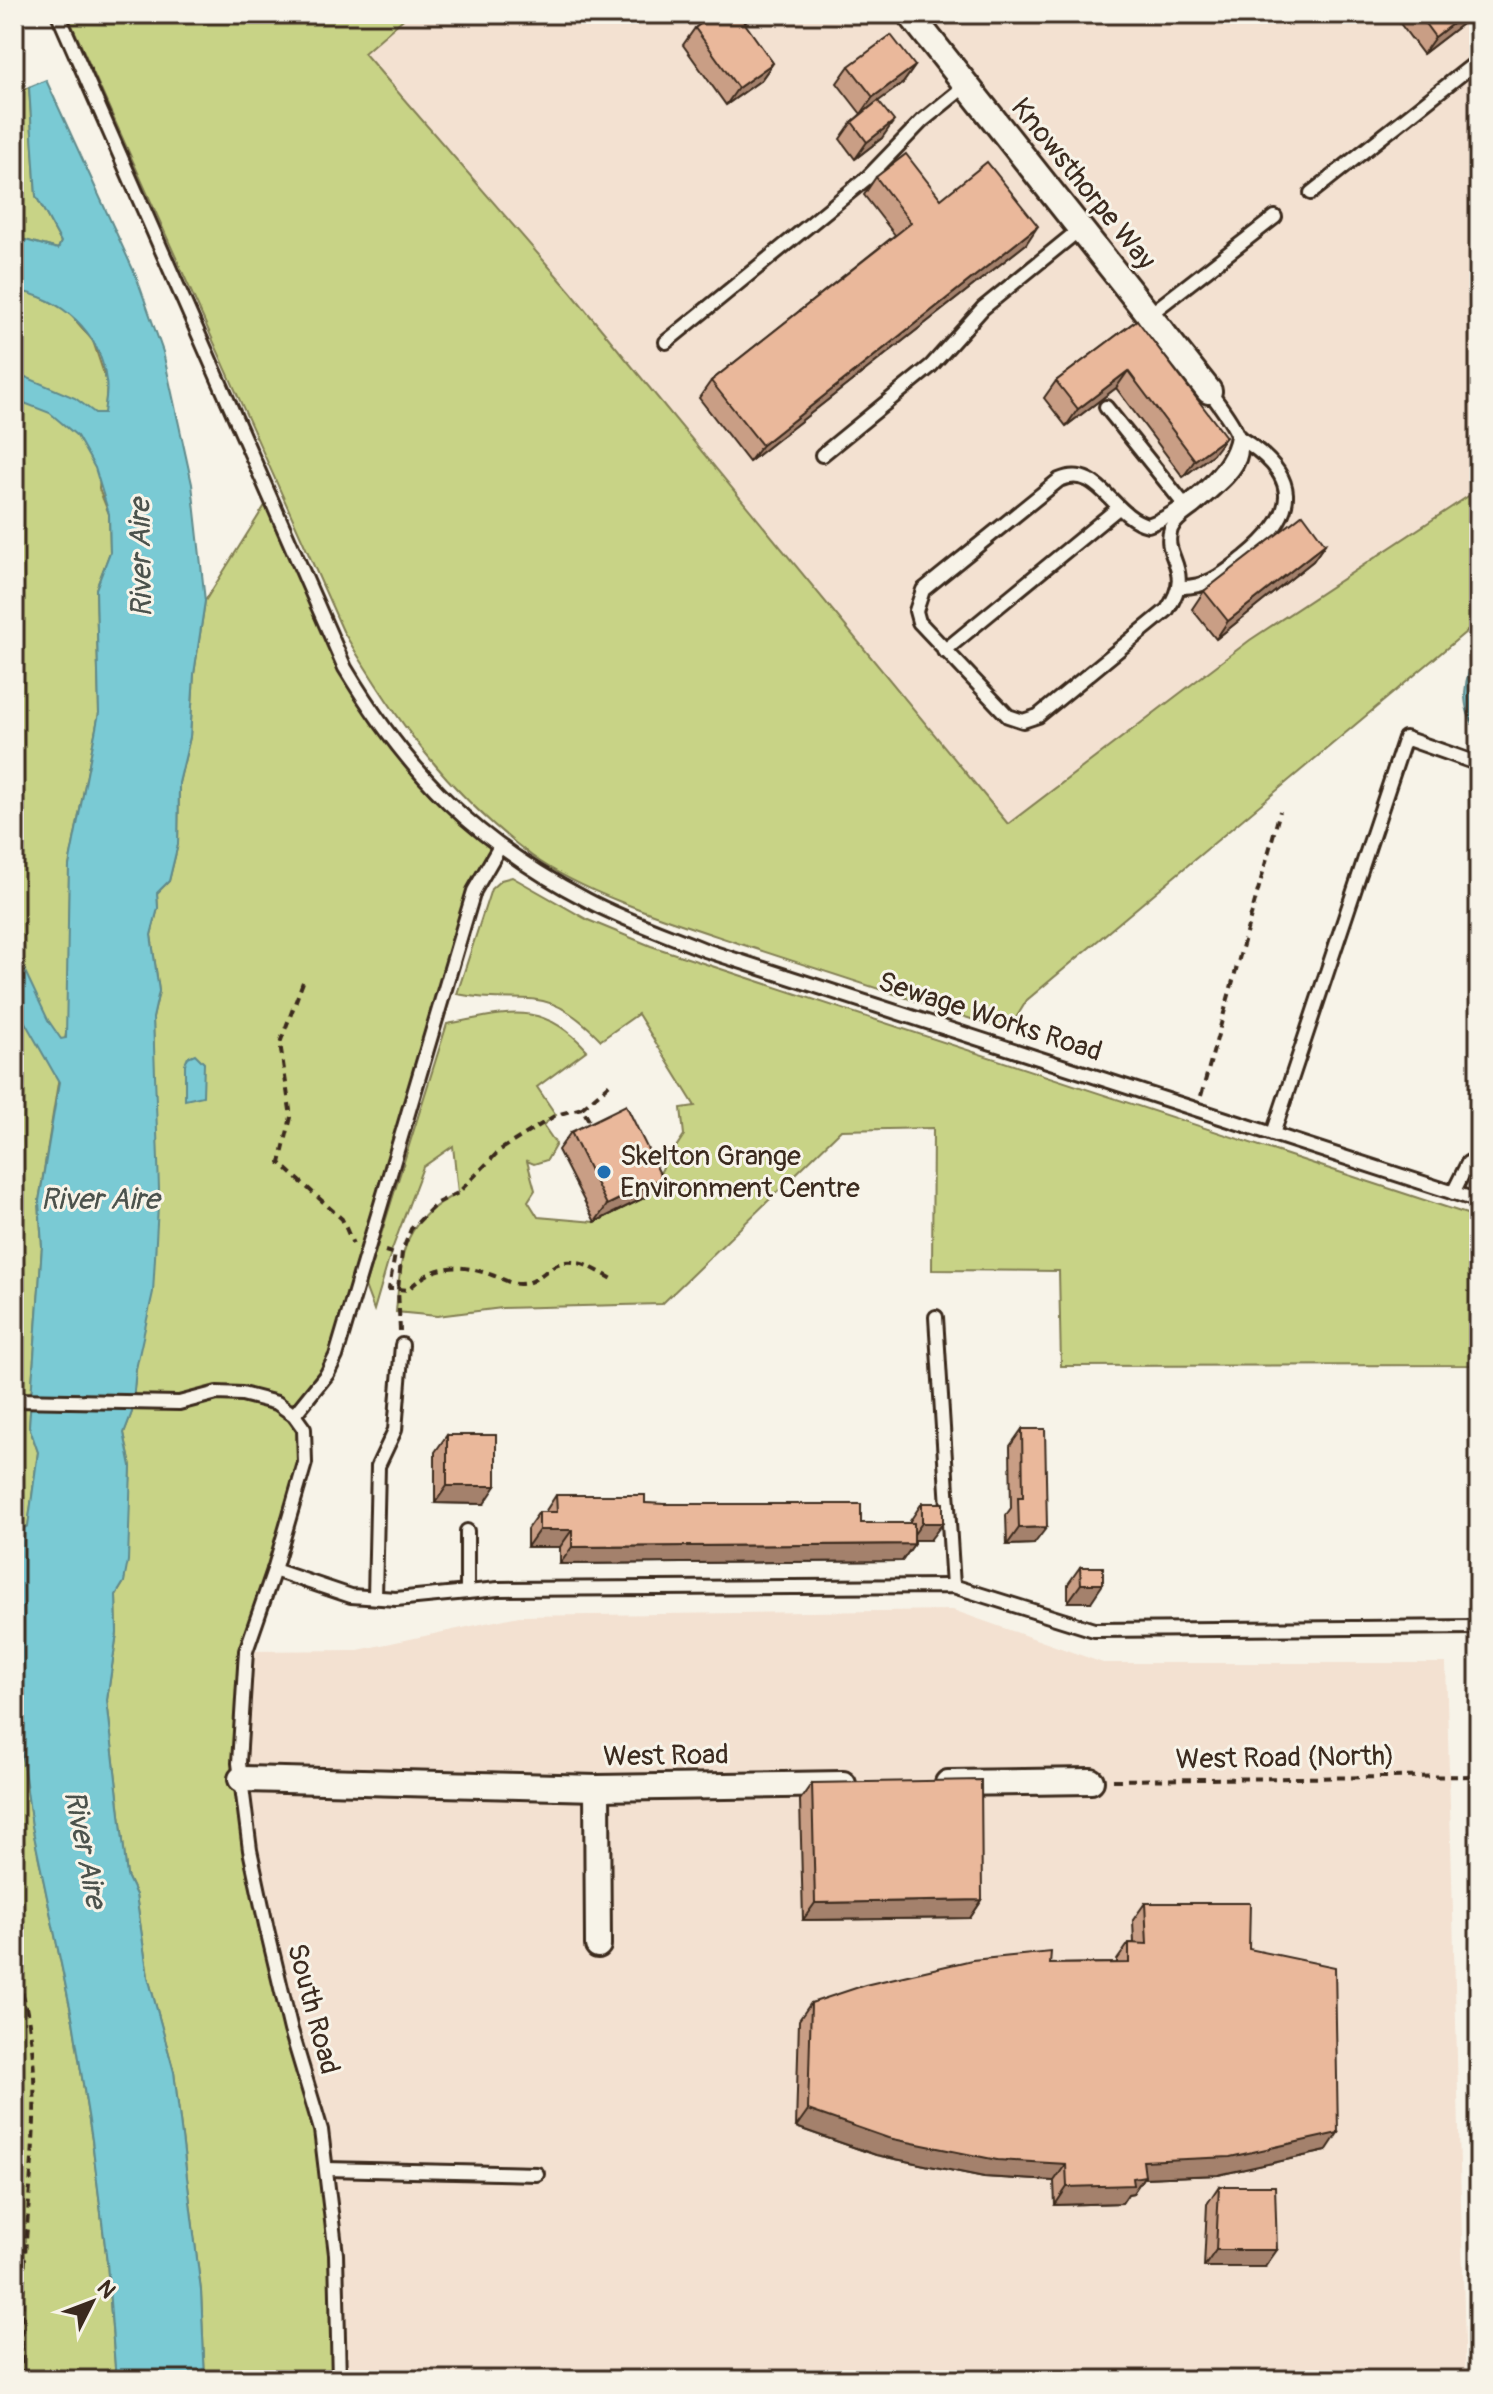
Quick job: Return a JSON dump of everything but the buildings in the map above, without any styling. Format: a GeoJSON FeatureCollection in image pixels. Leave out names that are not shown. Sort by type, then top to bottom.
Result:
{"type":"FeatureCollection","features":[{"type":"Feature","properties":{"kind":"street","name":"Knowsthorpe Way"},"geometry":{"type":"LineString","coordinates":[[910,14],[1209,391]]}},
{"type":"Feature","properties":{"kind":"street","name":"West Road"},"geometry":{"type":"LineString","coordinates":[[241,1779],[597,1788],[867,1784]]}},
{"type":"Feature","properties":{"kind":"street"},"geometry":{"type":"LineString","coordinates":[[931,1783],[1091,1781]]}},
{"type":"Feature","properties":{"kind":"street"},"geometry":{"type":"LineString","coordinates":[[597,1788],[598,1945]]}},
{"type":"Feature","properties":{"kind":"lane","name":"Sewage Works Road"},"geometry":{"type":"LineString","coordinates":[[58,14],[345,668],[379,724],[436,792],[499,848],[588,902],[705,950],[1479,1201]]}},
{"type":"Feature","properties":{"kind":"lane"},"geometry":{"type":"LineString","coordinates":[[1311,193],[1479,60]]}},
{"type":"Feature","properties":{"kind":"lane"},"geometry":{"type":"LineString","coordinates":[[666,342],[867,178],[922,121],[965,86]]}},
{"type":"Feature","properties":{"kind":"lane"},"geometry":{"type":"LineString","coordinates":[[1149,315],[1275,217]]}},
{"type":"Feature","properties":{"kind":"lane"},"geometry":{"type":"LineString","coordinates":[[822,455],[931,366],[983,308],[1080,229]]}},
{"type":"Feature","properties":{"kind":"lane"},"geometry":{"type":"LineString","coordinates":[[1186,507],[1148,525],[1126,517],[1092,480],[1066,477],[923,590],[916,611],[919,622],[1008,716],[1031,719],[1167,610],[1179,587],[1179,566],[1169,542],[1170,532],[1186,507],[1226,468],[1237,436],[1234,423],[1209,391]]}},
{"type":"Feature","properties":{"kind":"lane"},"geometry":{"type":"LineString","coordinates":[[1106,407],[1186,507]]}},
{"type":"Feature","properties":{"kind":"lane"},"geometry":{"type":"LineString","coordinates":[[1179,587],[1209,584],[1269,537],[1280,524],[1286,508],[1286,490],[1279,475],[1257,448],[1237,436]]}},
{"type":"Feature","properties":{"kind":"lane"},"geometry":{"type":"LineString","coordinates":[[944,651],[1117,509]]}},
{"type":"Feature","properties":{"kind":"lane"},"geometry":{"type":"LineString","coordinates":[[1273,1134],[1405,738],[1479,764]]}},
{"type":"Feature","properties":{"kind":"lane"},"geometry":{"type":"LineString","coordinates":[[14,1400],[179,1403],[217,1393],[242,1394],[277,1403],[294,1415],[319,1387],[336,1356],[474,891],[499,848]]}},
{"type":"Feature","properties":{"kind":"lane"},"geometry":{"type":"LineString","coordinates":[[1453,1193],[1468,1163],[1479,1157]]}},
{"type":"Feature","properties":{"kind":"lane"},"geometry":{"type":"LineString","coordinates":[[936,1317],[953,1586]]}},
{"type":"Feature","properties":{"kind":"lane"},"geometry":{"type":"LineString","coordinates":[[375,1597],[378,1466],[395,1430],[402,1345]]}},
{"type":"Feature","properties":{"kind":"lane","name":"South Road"},"geometry":{"type":"LineString","coordinates":[[294,1415],[304,1429],[305,1463],[274,1570],[246,1651],[241,1779],[250,1850],[266,1925],[291,2030],[321,2130],[336,2254],[339,2380]]}},
{"type":"Feature","properties":{"kind":"lane"},"geometry":{"type":"LineString","coordinates":[[467,1531],[467,1592]]}},
{"type":"Feature","properties":{"kind":"lane"},"geometry":{"type":"LineString","coordinates":[[274,1570],[351,1596],[498,1589],[953,1586],[1094,1630],[1479,1627]]}},
{"type":"Feature","properties":{"kind":"lane"},"geometry":{"type":"LineString","coordinates":[[326,2169],[537,2174]]}},
{"type":"Feature","properties":{"kind":"path"},"geometry":{"type":"LineString","coordinates":[[1197,1110],[1280,811]]}},
{"type":"Feature","properties":{"kind":"path"},"geometry":{"type":"LineString","coordinates":[[303,982],[280,1043],[291,1117],[280,1163],[342,1219],[350,1243],[395,1254],[389,1289],[408,1290],[419,1278],[437,1268],[461,1267],[517,1285],[536,1281],[559,1263],[584,1264],[616,1281]]}},
{"type":"Feature","properties":{"kind":"path"},"geometry":{"type":"LineString","coordinates":[[402,1345],[396,1312],[402,1252],[411,1229],[437,1203],[458,1193],[500,1150],[556,1115],[582,1108],[612,1082]]}},
{"type":"Feature","properties":{"kind":"path"},"geometry":{"type":"LineString","coordinates":[[582,1108],[595,1131]]}},
{"type":"Feature","properties":{"kind":"path","name":"West Road (North)"},"geometry":{"type":"LineString","coordinates":[[1091,1781],[1479,1776]]}},
{"type":"Feature","properties":{"kind":"path"},"geometry":{"type":"LineString","coordinates":[[14,1966],[25,1997],[34,2045],[33,2165],[23,2276],[22,2380]]}},
{"type":"Feature","properties":{"kind":"shaded area"},"geometry":{"type":"Polygon","coordinates":[[[409,14],[1479,14],[1479,489],[1250,640],[1008,824],[570,291],[364,52],[409,14]]]}},
{"type":"Feature","properties":{"kind":"shaded area"},"geometry":{"type":"Polygon","coordinates":[[[953,1610],[1103,1663],[1446,1663],[1466,2380],[322,2380],[229,1748],[246,1651],[358,1650],[519,1616],[953,1610]]]}},
{"type":"Feature","properties":{"kind":"green space"},"geometry":{"type":"Polygon","coordinates":[[[67,14],[409,14],[364,53],[570,291],[1008,824],[1250,640],[1479,489],[1479,621],[1027,1000],[1008,1031],[692,928],[606,896],[532,856],[474,806],[404,725],[363,664],[343,631],[67,14]]]}},
{"type":"Feature","properties":{"kind":"green space"},"geometry":{"type":"Polygon","coordinates":[[[29,87],[36,196],[61,242],[58,249],[14,237],[14,94],[29,87]]]}},
{"type":"Feature","properties":{"kind":"green space"},"geometry":{"type":"Polygon","coordinates":[[[14,290],[33,293],[67,310],[93,341],[107,383],[99,489],[109,514],[110,552],[96,589],[99,713],[69,866],[67,1027],[39,1201],[42,1246],[29,1426],[38,1452],[28,1527],[14,1532],[14,290]]]}},
{"type":"Feature","properties":{"kind":"green space"},"geometry":{"type":"Polygon","coordinates":[[[269,499],[379,724],[499,848],[474,891],[336,1356],[295,1415],[306,1446],[259,1603],[243,1683],[240,1765],[252,1857],[272,1947],[320,2126],[331,2188],[339,2380],[205,2380],[201,2291],[174,2072],[148,1977],[136,1895],[127,1876],[107,1700],[117,1633],[116,1595],[124,1582],[131,1466],[124,1433],[132,1412],[156,1145],[153,1018],[159,991],[151,935],[158,908],[157,893],[169,881],[178,844],[179,783],[190,737],[194,674],[205,601],[269,499]]]}},
{"type":"Feature","properties":{"kind":"green space"},"geometry":{"type":"Polygon","coordinates":[[[512,877],[588,920],[651,946],[1479,1218],[1479,1365],[1061,1366],[1059,1271],[932,1270],[933,1128],[841,1130],[662,1304],[502,1308],[437,1316],[396,1312],[400,1273],[408,1241],[425,1215],[458,1193],[453,1146],[423,1167],[391,1252],[374,1310],[365,1286],[447,1024],[506,1014],[539,1016],[570,1034],[587,1050],[537,1087],[556,1115],[543,1125],[556,1144],[547,1160],[534,1164],[527,1161],[535,1190],[528,1201],[538,1217],[595,1222],[650,1195],[664,1165],[684,1135],[681,1108],[695,1106],[638,1014],[601,1040],[581,1021],[548,1002],[457,994],[491,889],[501,880],[512,877]]]}},
{"type":"Feature","properties":{"kind":"green space"},"geometry":{"type":"Polygon","coordinates":[[[14,1614],[15,1635],[21,1638],[19,1734],[32,1825],[73,2021],[92,2140],[107,2262],[116,2380],[14,2380],[14,1614]]]}},
{"type":"Feature","properties":{"kind":"water","name":"River Aire"},"geometry":{"type":"Polygon","coordinates":[[[46,80],[136,276],[163,352],[192,484],[205,601],[194,674],[190,737],[179,783],[178,844],[169,881],[157,893],[158,908],[151,935],[159,991],[153,1018],[159,1189],[153,1292],[136,1369],[132,1412],[124,1433],[131,1466],[128,1561],[124,1582],[116,1595],[117,1633],[107,1700],[127,1876],[136,1895],[148,1977],[174,2072],[201,2291],[205,2380],[116,2380],[107,2262],[92,2140],[73,2021],[32,1826],[19,1734],[21,1638],[15,1635],[14,1532],[28,1526],[38,1452],[29,1426],[42,1246],[39,1201],[59,1082],[14,1003],[14,948],[48,1020],[61,1039],[66,1038],[69,866],[99,713],[96,589],[110,552],[109,514],[95,468],[77,436],[50,413],[14,399],[14,372],[75,398],[95,413],[104,413],[106,397],[102,363],[87,332],[63,309],[31,294],[14,290],[14,237],[58,249],[61,242],[36,196],[29,87],[46,80]]]}},
{"type":"Feature","properties":{"kind":"water"},"geometry":{"type":"Polygon","coordinates":[[[1479,651],[1479,732],[1468,713],[1465,692],[1469,671],[1479,651]]]}},
{"type":"Feature","properties":{"kind":"water"},"geometry":{"type":"Polygon","coordinates":[[[195,1054],[204,1063],[203,1096],[185,1100],[185,1064],[188,1057],[195,1054]]]}},
{"type":"Feature","properties":{"kind":"place","name":"Skelton Grange Environment Centre"},"geometry":{"type":"Point","coordinates":[604,1172]}}]}
